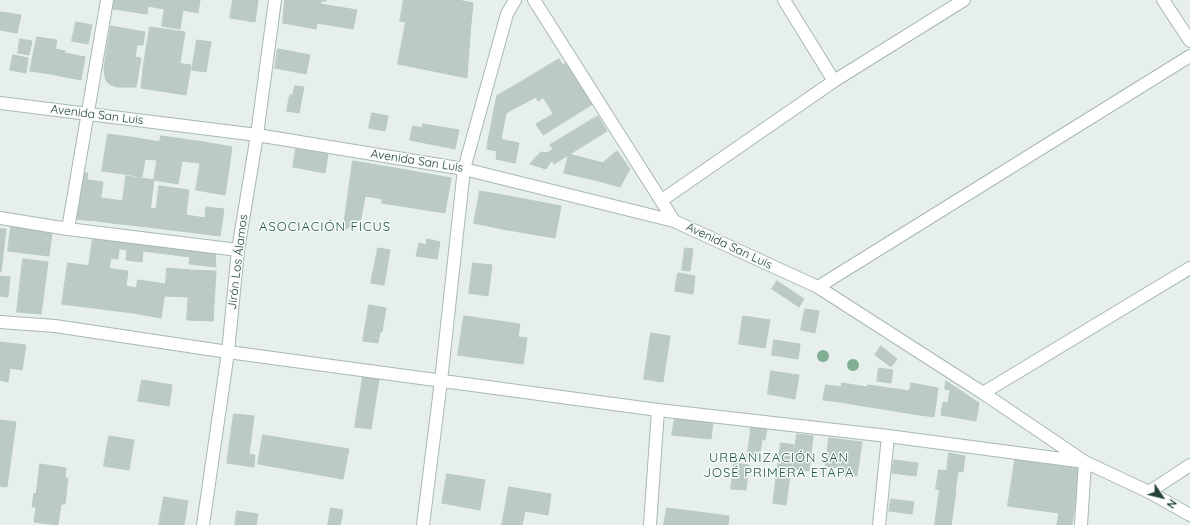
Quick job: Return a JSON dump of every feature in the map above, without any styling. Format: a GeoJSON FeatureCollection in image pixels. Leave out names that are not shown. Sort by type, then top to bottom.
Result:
{"type":"FeatureCollection","features":[{"type":"Feature","properties":{"kind":"street"},"geometry":{"type":"LineString","coordinates":[[68,229],[89,114],[107,0]]}},
{"type":"Feature","properties":{"kind":"street","name":"Jirón Los Álamos"},"geometry":{"type":"LineString","coordinates":[[203,525],[228,352],[238,250],[257,135],[275,0]]}},
{"type":"Feature","properties":{"kind":"street"},"geometry":{"type":"LineString","coordinates":[[423,525],[441,381],[464,169],[507,14],[515,0]]}},
{"type":"Feature","properties":{"kind":"street"},"geometry":{"type":"LineString","coordinates":[[534,0],[674,221]]}},
{"type":"Feature","properties":{"kind":"street"},"geometry":{"type":"LineString","coordinates":[[784,0],[834,81]]}},
{"type":"Feature","properties":{"kind":"street"},"geometry":{"type":"LineString","coordinates":[[662,200],[834,81],[964,0]]}},
{"type":"Feature","properties":{"kind":"street"},"geometry":{"type":"LineString","coordinates":[[1163,0],[1190,40]]}},
{"type":"Feature","properties":{"kind":"street"},"geometry":{"type":"LineString","coordinates":[[818,287],[1190,56]]}},
{"type":"Feature","properties":{"kind":"street","name":"Avenida San Luis"},"geometry":{"type":"LineString","coordinates":[[0,102],[257,135],[464,169],[674,221],[818,287],[983,393],[1086,462]]}},
{"type":"Feature","properties":{"kind":"street"},"geometry":{"type":"LineString","coordinates":[[0,218],[68,229],[238,250]]}},
{"type":"Feature","properties":{"kind":"street"},"geometry":{"type":"LineString","coordinates":[[983,393],[1190,268]]}},
{"type":"Feature","properties":{"kind":"street"},"geometry":{"type":"LineString","coordinates":[[0,322],[55,326],[228,352],[658,410],[888,436],[1086,462],[1149,492],[1190,515]]}},
{"type":"Feature","properties":{"kind":"street"},"geometry":{"type":"LineString","coordinates":[[650,525],[658,410]]}},
{"type":"Feature","properties":{"kind":"street"},"geometry":{"type":"LineString","coordinates":[[879,525],[888,436]]}},
{"type":"Feature","properties":{"kind":"street"},"geometry":{"type":"LineString","coordinates":[[1081,525],[1086,462]]}},
{"type":"Feature","properties":{"kind":"street"},"geometry":{"type":"LineString","coordinates":[[1149,492],[1190,466]]}},
{"type":"Feature","properties":{"kind":"building"},"geometry":{"type":"Polygon","coordinates":[[[114,0],[166,0],[164,9],[148,6],[147,14],[113,9],[114,0]]]}},
{"type":"Feature","properties":{"kind":"building"},"geometry":{"type":"Polygon","coordinates":[[[166,0],[200,0],[198,13],[183,10],[180,29],[162,26],[166,0]]]}},
{"type":"Feature","properties":{"kind":"building"},"geometry":{"type":"Polygon","coordinates":[[[233,0],[258,0],[255,22],[230,18],[233,0]]]}},
{"type":"Feature","properties":{"kind":"building"},"geometry":{"type":"Polygon","coordinates":[[[285,0],[326,0],[321,1],[316,29],[283,23],[285,0]]]}},
{"type":"Feature","properties":{"kind":"building"},"geometry":{"type":"Polygon","coordinates":[[[404,0],[458,0],[473,3],[470,34],[400,21],[404,0]]]}},
{"type":"Feature","properties":{"kind":"building"},"geometry":{"type":"Polygon","coordinates":[[[320,4],[357,10],[353,29],[317,23],[320,4]]]}},
{"type":"Feature","properties":{"kind":"building"},"geometry":{"type":"Polygon","coordinates":[[[0,12],[21,15],[17,33],[0,30],[0,12]]]}},
{"type":"Feature","properties":{"kind":"building"},"geometry":{"type":"Polygon","coordinates":[[[76,22],[92,25],[88,44],[72,41],[76,22]]]}},
{"type":"Feature","properties":{"kind":"building"},"geometry":{"type":"Polygon","coordinates":[[[406,22],[446,30],[438,72],[398,64],[406,22]]]}},
{"type":"Feature","properties":{"kind":"building"},"geometry":{"type":"Polygon","coordinates":[[[111,26],[145,32],[143,45],[137,45],[135,57],[141,58],[136,87],[117,87],[107,82],[104,68],[111,26]]]}},
{"type":"Feature","properties":{"kind":"building"},"geometry":{"type":"Polygon","coordinates":[[[150,27],[185,32],[180,63],[168,62],[166,73],[143,70],[150,27]]]}},
{"type":"Feature","properties":{"kind":"building"},"geometry":{"type":"Polygon","coordinates":[[[446,30],[470,34],[467,78],[438,72],[446,30]]]}},
{"type":"Feature","properties":{"kind":"building"},"geometry":{"type":"Polygon","coordinates":[[[37,37],[57,40],[51,74],[30,71],[37,37]]]}},
{"type":"Feature","properties":{"kind":"building"},"geometry":{"type":"Polygon","coordinates":[[[20,39],[32,41],[29,55],[18,53],[20,39]]]}},
{"type":"Feature","properties":{"kind":"building"},"geometry":{"type":"Polygon","coordinates":[[[197,40],[211,42],[206,72],[192,70],[197,40]]]}},
{"type":"Feature","properties":{"kind":"building"},"geometry":{"type":"Polygon","coordinates":[[[55,49],[65,51],[61,76],[51,74],[55,49]]]}},
{"type":"Feature","properties":{"kind":"building"},"geometry":{"type":"Polygon","coordinates":[[[278,49],[310,55],[306,74],[275,68],[278,49]]]}},
{"type":"Feature","properties":{"kind":"building"},"geometry":{"type":"Polygon","coordinates":[[[65,53],[85,57],[81,80],[61,76],[65,53]]]}},
{"type":"Feature","properties":{"kind":"building"},"geometry":{"type":"Polygon","coordinates":[[[13,55],[28,58],[26,73],[10,70],[13,55]]]}},
{"type":"Feature","properties":{"kind":"building"},"geometry":{"type":"Polygon","coordinates":[[[559,59],[563,65],[567,62],[576,77],[538,101],[526,79],[559,59]]]}},
{"type":"Feature","properties":{"kind":"building"},"geometry":{"type":"Polygon","coordinates":[[[168,62],[191,65],[186,95],[141,88],[143,70],[166,73],[168,62]]]}},
{"type":"Feature","properties":{"kind":"building"},"geometry":{"type":"Polygon","coordinates":[[[576,77],[583,88],[550,108],[543,97],[576,77]]]}},
{"type":"Feature","properties":{"kind":"building"},"geometry":{"type":"Polygon","coordinates":[[[526,79],[536,97],[506,113],[497,96],[526,79]]]}},
{"type":"Feature","properties":{"kind":"building"},"geometry":{"type":"Polygon","coordinates":[[[295,86],[304,87],[302,97],[293,95],[295,86]]]}},
{"type":"Feature","properties":{"kind":"building"},"geometry":{"type":"Polygon","coordinates":[[[583,88],[593,104],[543,135],[536,124],[553,114],[550,108],[583,88]]]}},
{"type":"Feature","properties":{"kind":"building"},"geometry":{"type":"Polygon","coordinates":[[[290,95],[302,97],[299,113],[287,111],[290,95]]]}},
{"type":"Feature","properties":{"kind":"building"},"geometry":{"type":"Polygon","coordinates":[[[497,96],[506,113],[501,139],[489,137],[497,96]]]}},
{"type":"Feature","properties":{"kind":"building"},"geometry":{"type":"Polygon","coordinates":[[[372,113],[388,116],[385,131],[369,128],[372,113]]]}},
{"type":"Feature","properties":{"kind":"building"},"geometry":{"type":"Polygon","coordinates":[[[598,116],[607,131],[554,164],[547,153],[553,149],[550,145],[598,116]]]}},
{"type":"Feature","properties":{"kind":"building"},"geometry":{"type":"Polygon","coordinates":[[[423,124],[459,130],[455,149],[420,142],[423,124]]]}},
{"type":"Feature","properties":{"kind":"building"},"geometry":{"type":"Polygon","coordinates":[[[413,126],[423,128],[420,142],[410,140],[413,126]]]}},
{"type":"Feature","properties":{"kind":"building"},"geometry":{"type":"Polygon","coordinates":[[[108,134],[130,137],[124,174],[102,171],[108,134]]]}},
{"type":"Feature","properties":{"kind":"building"},"geometry":{"type":"Polygon","coordinates":[[[161,136],[204,142],[200,163],[182,161],[178,184],[154,180],[161,136]]]}},
{"type":"Feature","properties":{"kind":"building"},"geometry":{"type":"Polygon","coordinates":[[[130,137],[160,142],[157,160],[145,159],[142,177],[124,174],[130,137]]]}},
{"type":"Feature","properties":{"kind":"building"},"geometry":{"type":"Polygon","coordinates":[[[489,137],[519,143],[515,163],[496,159],[497,151],[487,149],[489,137]]]}},
{"type":"Feature","properties":{"kind":"building"},"geometry":{"type":"Polygon","coordinates":[[[204,142],[232,147],[225,195],[196,190],[204,142]]]}},
{"type":"Feature","properties":{"kind":"building"},"geometry":{"type":"Polygon","coordinates":[[[296,149],[328,154],[325,173],[293,167],[296,149]]]}},
{"type":"Feature","properties":{"kind":"building"},"geometry":{"type":"Polygon","coordinates":[[[617,151],[630,169],[620,187],[599,181],[603,163],[617,151]]]}},
{"type":"Feature","properties":{"kind":"building"},"geometry":{"type":"Polygon","coordinates":[[[541,152],[547,153],[552,160],[546,169],[530,164],[541,152]]]}},
{"type":"Feature","properties":{"kind":"building"},"geometry":{"type":"Polygon","coordinates":[[[569,154],[603,163],[599,181],[564,173],[569,154]]]}},
{"type":"Feature","properties":{"kind":"building"},"geometry":{"type":"Polygon","coordinates":[[[353,161],[389,167],[383,199],[365,196],[361,219],[343,231],[353,161]]]}},
{"type":"Feature","properties":{"kind":"building"},"geometry":{"type":"Polygon","coordinates":[[[389,167],[451,178],[445,213],[382,203],[389,167]]]}},
{"type":"Feature","properties":{"kind":"building"},"geometry":{"type":"Polygon","coordinates":[[[80,173],[88,173],[87,180],[103,182],[97,221],[73,219],[80,173]]]}},
{"type":"Feature","properties":{"kind":"building"},"geometry":{"type":"Polygon","coordinates":[[[126,176],[154,180],[148,227],[120,224],[126,176]]]}},
{"type":"Feature","properties":{"kind":"building"},"geometry":{"type":"Polygon","coordinates":[[[159,186],[189,190],[186,215],[205,218],[206,207],[224,209],[220,236],[148,227],[150,208],[156,209],[159,186]]]}},
{"type":"Feature","properties":{"kind":"building"},"geometry":{"type":"Polygon","coordinates":[[[480,191],[508,196],[502,229],[474,223],[480,191]]]}},
{"type":"Feature","properties":{"kind":"building"},"geometry":{"type":"Polygon","coordinates":[[[508,196],[561,206],[555,238],[502,229],[508,196]]]}},
{"type":"Feature","properties":{"kind":"building"},"geometry":{"type":"Polygon","coordinates":[[[101,198],[123,201],[120,224],[97,221],[101,198]]]}},
{"type":"Feature","properties":{"kind":"building"},"geometry":{"type":"Polygon","coordinates":[[[11,227],[52,232],[49,256],[8,251],[11,227]]]}},
{"type":"Feature","properties":{"kind":"building"},"geometry":{"type":"Polygon","coordinates":[[[0,229],[6,229],[1,272],[0,272],[0,229]]]}},
{"type":"Feature","properties":{"kind":"building"},"geometry":{"type":"Polygon","coordinates":[[[93,236],[112,237],[114,241],[120,242],[118,259],[111,258],[109,269],[89,266],[93,236]]]}},
{"type":"Feature","properties":{"kind":"building"},"geometry":{"type":"Polygon","coordinates":[[[126,239],[215,251],[216,267],[189,264],[190,257],[143,251],[142,262],[126,260],[127,250],[120,249],[120,242],[126,239]]]}},
{"type":"Feature","properties":{"kind":"building"},"geometry":{"type":"Polygon","coordinates":[[[427,239],[440,242],[437,259],[416,256],[419,243],[426,245],[427,239]]]}},
{"type":"Feature","properties":{"kind":"building"},"geometry":{"type":"Polygon","coordinates":[[[378,248],[390,250],[384,285],[371,283],[378,248]]]}},
{"type":"Feature","properties":{"kind":"building"},"geometry":{"type":"Polygon","coordinates":[[[685,248],[693,249],[690,271],[682,270],[685,248]]]}},
{"type":"Feature","properties":{"kind":"building"},"geometry":{"type":"Polygon","coordinates":[[[23,259],[48,262],[41,314],[17,312],[23,259]]]}},
{"type":"Feature","properties":{"kind":"building"},"geometry":{"type":"Polygon","coordinates":[[[68,263],[128,271],[126,286],[137,288],[133,313],[62,304],[68,263]]]}},
{"type":"Feature","properties":{"kind":"building"},"geometry":{"type":"Polygon","coordinates":[[[473,263],[492,265],[488,296],[469,293],[473,263]]]}},
{"type":"Feature","properties":{"kind":"building"},"geometry":{"type":"Polygon","coordinates":[[[167,268],[190,270],[188,297],[165,296],[167,268]]]}},
{"type":"Feature","properties":{"kind":"building"},"geometry":{"type":"Polygon","coordinates":[[[190,270],[216,271],[213,321],[187,320],[190,270]]]}},
{"type":"Feature","properties":{"kind":"building"},"geometry":{"type":"Polygon","coordinates":[[[678,273],[695,276],[693,294],[675,291],[678,273]]]}},
{"type":"Feature","properties":{"kind":"building"},"geometry":{"type":"Polygon","coordinates":[[[0,276],[10,277],[8,297],[0,296],[0,276]]]}},
{"type":"Feature","properties":{"kind":"building"},"geometry":{"type":"Polygon","coordinates":[[[138,280],[166,284],[161,318],[133,313],[138,280]]]}},
{"type":"Feature","properties":{"kind":"building"},"geometry":{"type":"Polygon","coordinates":[[[777,281],[804,299],[799,307],[772,289],[777,281]]]}},
{"type":"Feature","properties":{"kind":"building"},"geometry":{"type":"Polygon","coordinates":[[[369,305],[386,308],[382,332],[365,329],[369,305]]]}},
{"type":"Feature","properties":{"kind":"building"},"geometry":{"type":"Polygon","coordinates":[[[805,309],[819,311],[815,333],[801,330],[805,309]]]}},
{"type":"Feature","properties":{"kind":"building"},"geometry":{"type":"Polygon","coordinates":[[[464,316],[520,324],[518,337],[527,338],[523,364],[458,355],[464,316]]]}},
{"type":"Feature","properties":{"kind":"building"},"geometry":{"type":"Polygon","coordinates":[[[743,316],[770,320],[765,348],[739,344],[743,316]]]}},
{"type":"Feature","properties":{"kind":"building"},"geometry":{"type":"Polygon","coordinates":[[[365,329],[380,332],[378,343],[363,341],[365,329]]]}},
{"type":"Feature","properties":{"kind":"building"},"geometry":{"type":"Polygon","coordinates":[[[651,333],[670,336],[663,382],[644,379],[651,333]]]}},
{"type":"Feature","properties":{"kind":"building"},"geometry":{"type":"Polygon","coordinates":[[[774,340],[800,344],[798,359],[772,355],[774,340]]]}},
{"type":"Feature","properties":{"kind":"building"},"geometry":{"type":"Polygon","coordinates":[[[0,342],[26,345],[22,370],[10,368],[8,382],[0,380],[0,342]]]}},
{"type":"Feature","properties":{"kind":"building"},"geometry":{"type":"Polygon","coordinates":[[[881,346],[897,359],[891,367],[875,355],[881,346]]]}},
{"type":"Feature","properties":{"kind":"building"},"geometry":{"type":"Polygon","coordinates":[[[879,368],[893,370],[891,383],[877,381],[879,368]]]}},
{"type":"Feature","properties":{"kind":"building"},"geometry":{"type":"Polygon","coordinates":[[[771,371],[799,375],[795,399],[768,394],[771,371]]]}},
{"type":"Feature","properties":{"kind":"building"},"geometry":{"type":"Polygon","coordinates":[[[363,377],[379,379],[371,429],[355,427],[363,377]]]}},
{"type":"Feature","properties":{"kind":"building"},"geometry":{"type":"Polygon","coordinates":[[[142,380],[172,385],[169,406],[138,401],[142,380]]]}},
{"type":"Feature","properties":{"kind":"building"},"geometry":{"type":"Polygon","coordinates":[[[946,381],[979,403],[976,421],[941,415],[943,402],[948,403],[950,390],[945,389],[946,381]]]}},
{"type":"Feature","properties":{"kind":"building"},"geometry":{"type":"Polygon","coordinates":[[[842,383],[867,387],[864,406],[840,402],[842,383]]]}},
{"type":"Feature","properties":{"kind":"building"},"geometry":{"type":"Polygon","coordinates":[[[911,383],[938,388],[934,417],[907,413],[911,383]]]}},
{"type":"Feature","properties":{"kind":"building"},"geometry":{"type":"Polygon","coordinates":[[[826,385],[842,387],[840,402],[823,400],[826,385]]]}},
{"type":"Feature","properties":{"kind":"building"},"geometry":{"type":"Polygon","coordinates":[[[868,385],[910,391],[907,413],[864,406],[868,385]]]}},
{"type":"Feature","properties":{"kind":"building"},"geometry":{"type":"Polygon","coordinates":[[[234,414],[254,416],[249,454],[255,455],[254,467],[227,463],[234,414]]]}},
{"type":"Feature","properties":{"kind":"building"},"geometry":{"type":"Polygon","coordinates":[[[675,417],[713,422],[711,439],[672,435],[675,417]]]}},
{"type":"Feature","properties":{"kind":"building"},"geometry":{"type":"Polygon","coordinates":[[[0,420],[16,422],[7,487],[0,486],[0,420]]]}},
{"type":"Feature","properties":{"kind":"building"},"geometry":{"type":"Polygon","coordinates":[[[751,426],[767,428],[765,440],[750,438],[751,426]]]}},
{"type":"Feature","properties":{"kind":"building"},"geometry":{"type":"Polygon","coordinates":[[[797,434],[813,436],[809,471],[792,469],[797,434]]]}},
{"type":"Feature","properties":{"kind":"building"},"geometry":{"type":"Polygon","coordinates":[[[263,435],[349,449],[343,479],[258,464],[263,435]]]}},
{"type":"Feature","properties":{"kind":"building"},"geometry":{"type":"Polygon","coordinates":[[[109,436],[134,440],[129,470],[104,466],[109,436]]]}},
{"type":"Feature","properties":{"kind":"building"},"geometry":{"type":"Polygon","coordinates":[[[750,438],[762,440],[759,459],[747,458],[750,438]]]}},
{"type":"Feature","properties":{"kind":"building"},"geometry":{"type":"Polygon","coordinates":[[[829,438],[862,442],[857,476],[844,475],[845,469],[826,466],[829,438]]]}},
{"type":"Feature","properties":{"kind":"building"},"geometry":{"type":"Polygon","coordinates":[[[781,443],[794,445],[786,505],[773,503],[781,443]]]}},
{"type":"Feature","properties":{"kind":"building"},"geometry":{"type":"Polygon","coordinates":[[[949,453],[965,456],[963,472],[947,470],[949,453]]]}},
{"type":"Feature","properties":{"kind":"building"},"geometry":{"type":"Polygon","coordinates":[[[894,460],[918,463],[916,476],[892,473],[894,460]]]}},
{"type":"Feature","properties":{"kind":"building"},"geometry":{"type":"Polygon","coordinates":[[[1015,460],[1080,469],[1072,525],[1057,525],[1059,513],[1008,506],[1015,460]]]}},
{"type":"Feature","properties":{"kind":"building"},"geometry":{"type":"Polygon","coordinates":[[[734,463],[749,465],[746,490],[731,489],[734,463]]]}},
{"type":"Feature","properties":{"kind":"building"},"geometry":{"type":"Polygon","coordinates":[[[40,464],[66,468],[65,478],[68,478],[65,504],[61,504],[58,525],[34,522],[36,507],[32,507],[34,493],[36,494],[40,464]]]}},
{"type":"Feature","properties":{"kind":"building"},"geometry":{"type":"Polygon","coordinates":[[[939,470],[958,472],[955,491],[936,489],[939,470]]]}},
{"type":"Feature","properties":{"kind":"building"},"geometry":{"type":"Polygon","coordinates":[[[447,474],[485,480],[480,510],[442,503],[447,474]]]}},
{"type":"Feature","properties":{"kind":"building"},"geometry":{"type":"Polygon","coordinates":[[[509,487],[551,494],[548,515],[525,511],[522,525],[502,525],[509,487]]]}},
{"type":"Feature","properties":{"kind":"building"},"geometry":{"type":"Polygon","coordinates":[[[940,489],[956,491],[951,525],[935,525],[940,489]]]}},
{"type":"Feature","properties":{"kind":"building"},"geometry":{"type":"Polygon","coordinates":[[[164,497],[188,501],[184,525],[159,525],[164,497]]]}},
{"type":"Feature","properties":{"kind":"building"},"geometry":{"type":"Polygon","coordinates":[[[891,499],[914,502],[912,514],[889,511],[891,499]]]}},
{"type":"Feature","properties":{"kind":"building"},"geometry":{"type":"Polygon","coordinates":[[[331,508],[343,510],[340,525],[328,525],[331,508]]]}},
{"type":"Feature","properties":{"kind":"building"},"geometry":{"type":"Polygon","coordinates":[[[667,508],[729,516],[728,525],[664,525],[667,508]]]}},
{"type":"Feature","properties":{"kind":"building"},"geometry":{"type":"Polygon","coordinates":[[[237,511],[258,514],[256,525],[235,525],[237,511]]]}},
{"type":"Feature","properties":{"kind":"district","name":"ASOCIACIÓN FICUS"},"geometry":{"type":"Point","coordinates":[325,227]}},
{"type":"Feature","properties":{"kind":"district","name":"URBANIZACIÓN SAN JOSÉ PRIMERA ETAPA"},"geometry":{"type":"Point","coordinates":[779,466]}}]}
